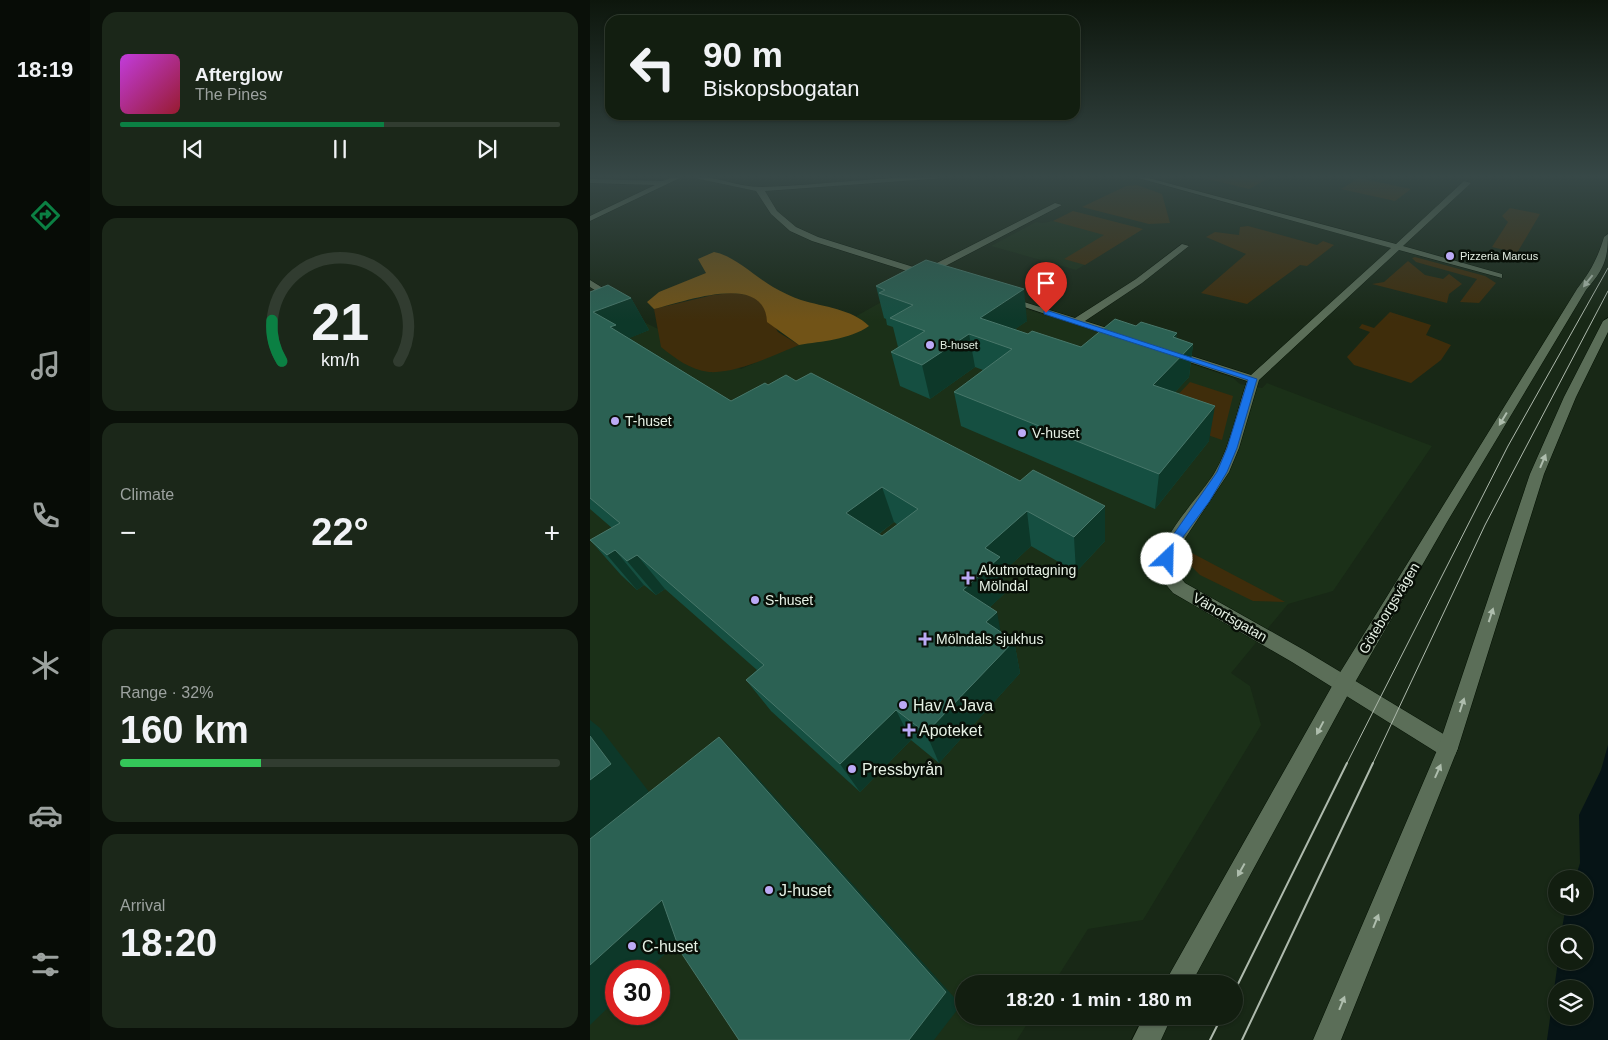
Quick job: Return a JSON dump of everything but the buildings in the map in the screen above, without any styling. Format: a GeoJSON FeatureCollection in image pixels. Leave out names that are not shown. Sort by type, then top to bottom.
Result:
{"type":"FeatureCollection","features":[{"type":"Feature","properties":{"kind":"street"},"geometry":{"type":"LineString","coordinates":[[788,225],[793,229],[815,239],[938,278]]}},
{"type":"Feature","properties":{"kind":"street"},"geometry":{"type":"LineString","coordinates":[[925,273],[1020,225]]}},
{"type":"Feature","properties":{"kind":"street"},"geometry":{"type":"LineString","coordinates":[[1314,225],[1499,276]]}},
{"type":"Feature","properties":{"kind":"street"},"geometry":{"type":"LineString","coordinates":[[1160,349],[1253,379],[1422,225]]}},
{"type":"Feature","properties":{"kind":"street","name":"Göteborgsvägen"},"geometry":{"type":"LineString","coordinates":[[1183,975],[1344,685],[1442,518],[1577,297],[1604,257],[1608,237]]}},
{"type":"Feature","properties":{"kind":"street"},"geometry":{"type":"LineString","coordinates":[[1076,322],[1139,281],[1185,246]]}},
{"type":"Feature","properties":{"kind":"street"},"geometry":{"type":"LineString","coordinates":[[590,283],[627,306]]}},
{"type":"Feature","properties":{"kind":"street"},"geometry":{"type":"LineString","coordinates":[[994,296],[1132,340]]}},
{"type":"Feature","properties":{"kind":"street"},"geometry":{"type":"LineString","coordinates":[[1327,1040],[1448,748],[1537,474],[1570,397],[1608,321]]}},
{"type":"Feature","properties":{"kind":"street","name":"Vänortsgatan"},"geometry":{"type":"LineString","coordinates":[[1253,379],[1235,439],[1222,472],[1170,548],[1167,570],[1179,588],[1448,748]]}},
{"type":"Feature","properties":{"kind":"street"},"geometry":{"type":"LineString","coordinates":[[1146,1040],[1154,1025]]}},
{"type":"Feature","properties":{"kind":"shaded area"},"geometry":{"type":"Polygon","coordinates":[[[1031,225],[1126,225],[1143,229],[1076,270],[991,246],[1031,225]]]}},
{"type":"Feature","properties":{"kind":"shaded area"},"geometry":{"type":"Polygon","coordinates":[[[1066,225],[1126,225],[1143,229],[1085,265],[1064,259],[1104,235],[1066,225]]]}},
{"type":"Feature","properties":{"kind":"shaded area"},"geometry":{"type":"Polygon","coordinates":[[[1506,225],[1534,225],[1517,253],[1492,247],[1506,225]]]}},
{"type":"Feature","properties":{"kind":"shaded area"},"geometry":{"type":"Polygon","coordinates":[[[1248,226],[1317,245],[1323,241],[1334,245],[1307,266],[1300,265],[1247,304],[1201,293],[1246,254],[1206,237],[1215,232],[1239,235],[1240,227],[1248,226]]]}},
{"type":"Feature","properties":{"kind":"shaded area"},"geometry":{"type":"Polygon","coordinates":[[[714,252],[737,262],[766,283],[787,294],[801,300],[846,312],[869,326],[844,337],[799,345],[767,322],[763,307],[753,297],[738,294],[721,294],[654,309],[647,302],[659,292],[706,273],[698,259],[714,252]]]}},
{"type":"Feature","properties":{"kind":"shaded area"},"geometry":{"type":"Polygon","coordinates":[[[1415,257],[1485,276],[1496,283],[1479,303],[1460,302],[1477,279],[1416,262],[1412,258],[1415,257]]]}},
{"type":"Feature","properties":{"kind":"shaded area"},"geometry":{"type":"Polygon","coordinates":[[[1408,261],[1425,275],[1443,279],[1449,274],[1462,284],[1449,294],[1447,303],[1372,284],[1384,282],[1408,261]]]}},
{"type":"Feature","properties":{"kind":"shaded area","name":"Mölndals sjukhus"},"geometry":{"type":"Polygon","coordinates":[[[924,278],[1068,322],[1233,378],[1240,384],[1262,388],[1267,383],[1432,446],[1333,591],[1288,604],[1231,673],[1250,686],[1261,725],[1143,920],[1088,929],[1059,975],[955,975],[955,1025],[1026,1025],[1017,1040],[590,1040],[590,309],[621,311],[741,369],[844,323],[924,278]]]}},
{"type":"Feature","properties":{"kind":"shaded area"},"geometry":{"type":"Polygon","coordinates":[[[731,293],[751,295],[760,301],[778,332],[799,345],[743,367],[720,372],[702,371],[689,366],[661,347],[654,309],[713,295],[731,293]]]}},
{"type":"Feature","properties":{"kind":"shaded area"},"geometry":{"type":"Polygon","coordinates":[[[1390,312],[1431,325],[1426,335],[1451,345],[1441,360],[1411,383],[1354,365],[1347,357],[1370,332],[1359,328],[1362,324],[1374,328],[1390,312]]]}},
{"type":"Feature","properties":{"kind":"shaded area"},"geometry":{"type":"Polygon","coordinates":[[[1190,382],[1233,396],[1222,440],[1157,417],[1190,382]]]}},
{"type":"Feature","properties":{"kind":"shaded area"},"geometry":{"type":"Polygon","coordinates":[[[1190,552],[1285,602],[1253,601],[1200,575],[1191,566],[1187,557],[1190,552]]]}},
{"type":"Feature","properties":{"kind":"shaded area"},"geometry":{"type":"Polygon","coordinates":[[[1608,745],[1608,1040],[1547,1040],[1549,1025],[1593,1025],[1593,980],[1555,980],[1557,970],[1593,970],[1593,925],[1563,925],[1564,915],[1593,915],[1593,870],[1578,870],[1580,863],[1579,815],[1601,770],[1608,745]]]}},
{"type":"Feature","properties":{"kind":"tram line"},"geometry":{"type":"LineString","coordinates":[[1346,764],[1508,446],[1608,268]]}},
{"type":"Feature","properties":{"kind":"tram line"},"geometry":{"type":"LineString","coordinates":[[1372,765],[1485,525],[1608,291]]}},
{"type":"Feature","properties":{"kind":"tram line"},"geometry":{"type":"LineString","coordinates":[[1242,1040],[1373,763]]}},
{"type":"Feature","properties":{"kind":"tram line"},"geometry":{"type":"LineString","coordinates":[[1242,975],[1346,764]]}},
{"type":"Feature","properties":{"kind":"tram line"},"geometry":{"type":"LineString","coordinates":[[1210,1040],[1218,1025]]}},
{"type":"Feature","properties":{"kind":"place","name":"Pizzeria Marcus"},"geometry":{"type":"Point","coordinates":[1450,256]}},
{"type":"Feature","properties":{"kind":"place","name":"B-huset"},"geometry":{"type":"Point","coordinates":[930,345]}},
{"type":"Feature","properties":{"kind":"place","name":"T-huset"},"geometry":{"type":"Point","coordinates":[615,421]}},
{"type":"Feature","properties":{"kind":"place","name":"V-huset"},"geometry":{"type":"Point","coordinates":[1022,433]}},
{"type":"Feature","properties":{"kind":"place","name":"Akutmottagning Mölndal"},"geometry":{"type":"Point","coordinates":[968,578]}},
{"type":"Feature","properties":{"kind":"place","name":"S-huset"},"geometry":{"type":"Point","coordinates":[755,600]}},
{"type":"Feature","properties":{"kind":"place","name":"Mölndals sjukhus"},"geometry":{"type":"Point","coordinates":[925,639]}},
{"type":"Feature","properties":{"kind":"place","name":"Hav A Java"},"geometry":{"type":"Point","coordinates":[903,705]}},
{"type":"Feature","properties":{"kind":"place","name":"Apoteket"},"geometry":{"type":"Point","coordinates":[909,730]}},
{"type":"Feature","properties":{"kind":"place","name":"Pressbyrån"},"geometry":{"type":"Point","coordinates":[852,769]}},
{"type":"Feature","properties":{"kind":"place","name":"J-huset"},"geometry":{"type":"Point","coordinates":[769,890]}},
{"type":"Feature","properties":{"kind":"place","name":"C-huset"},"geometry":{"type":"Point","coordinates":[632,946]}},
{"type":"Feature","properties":{"kind":"route"},"geometry":{"type":"LineString","coordinates":[[1046,313],[1253,379],[1232,448],[1222,472],[1205,500],[1170,548],[1167,559]]}}]}
